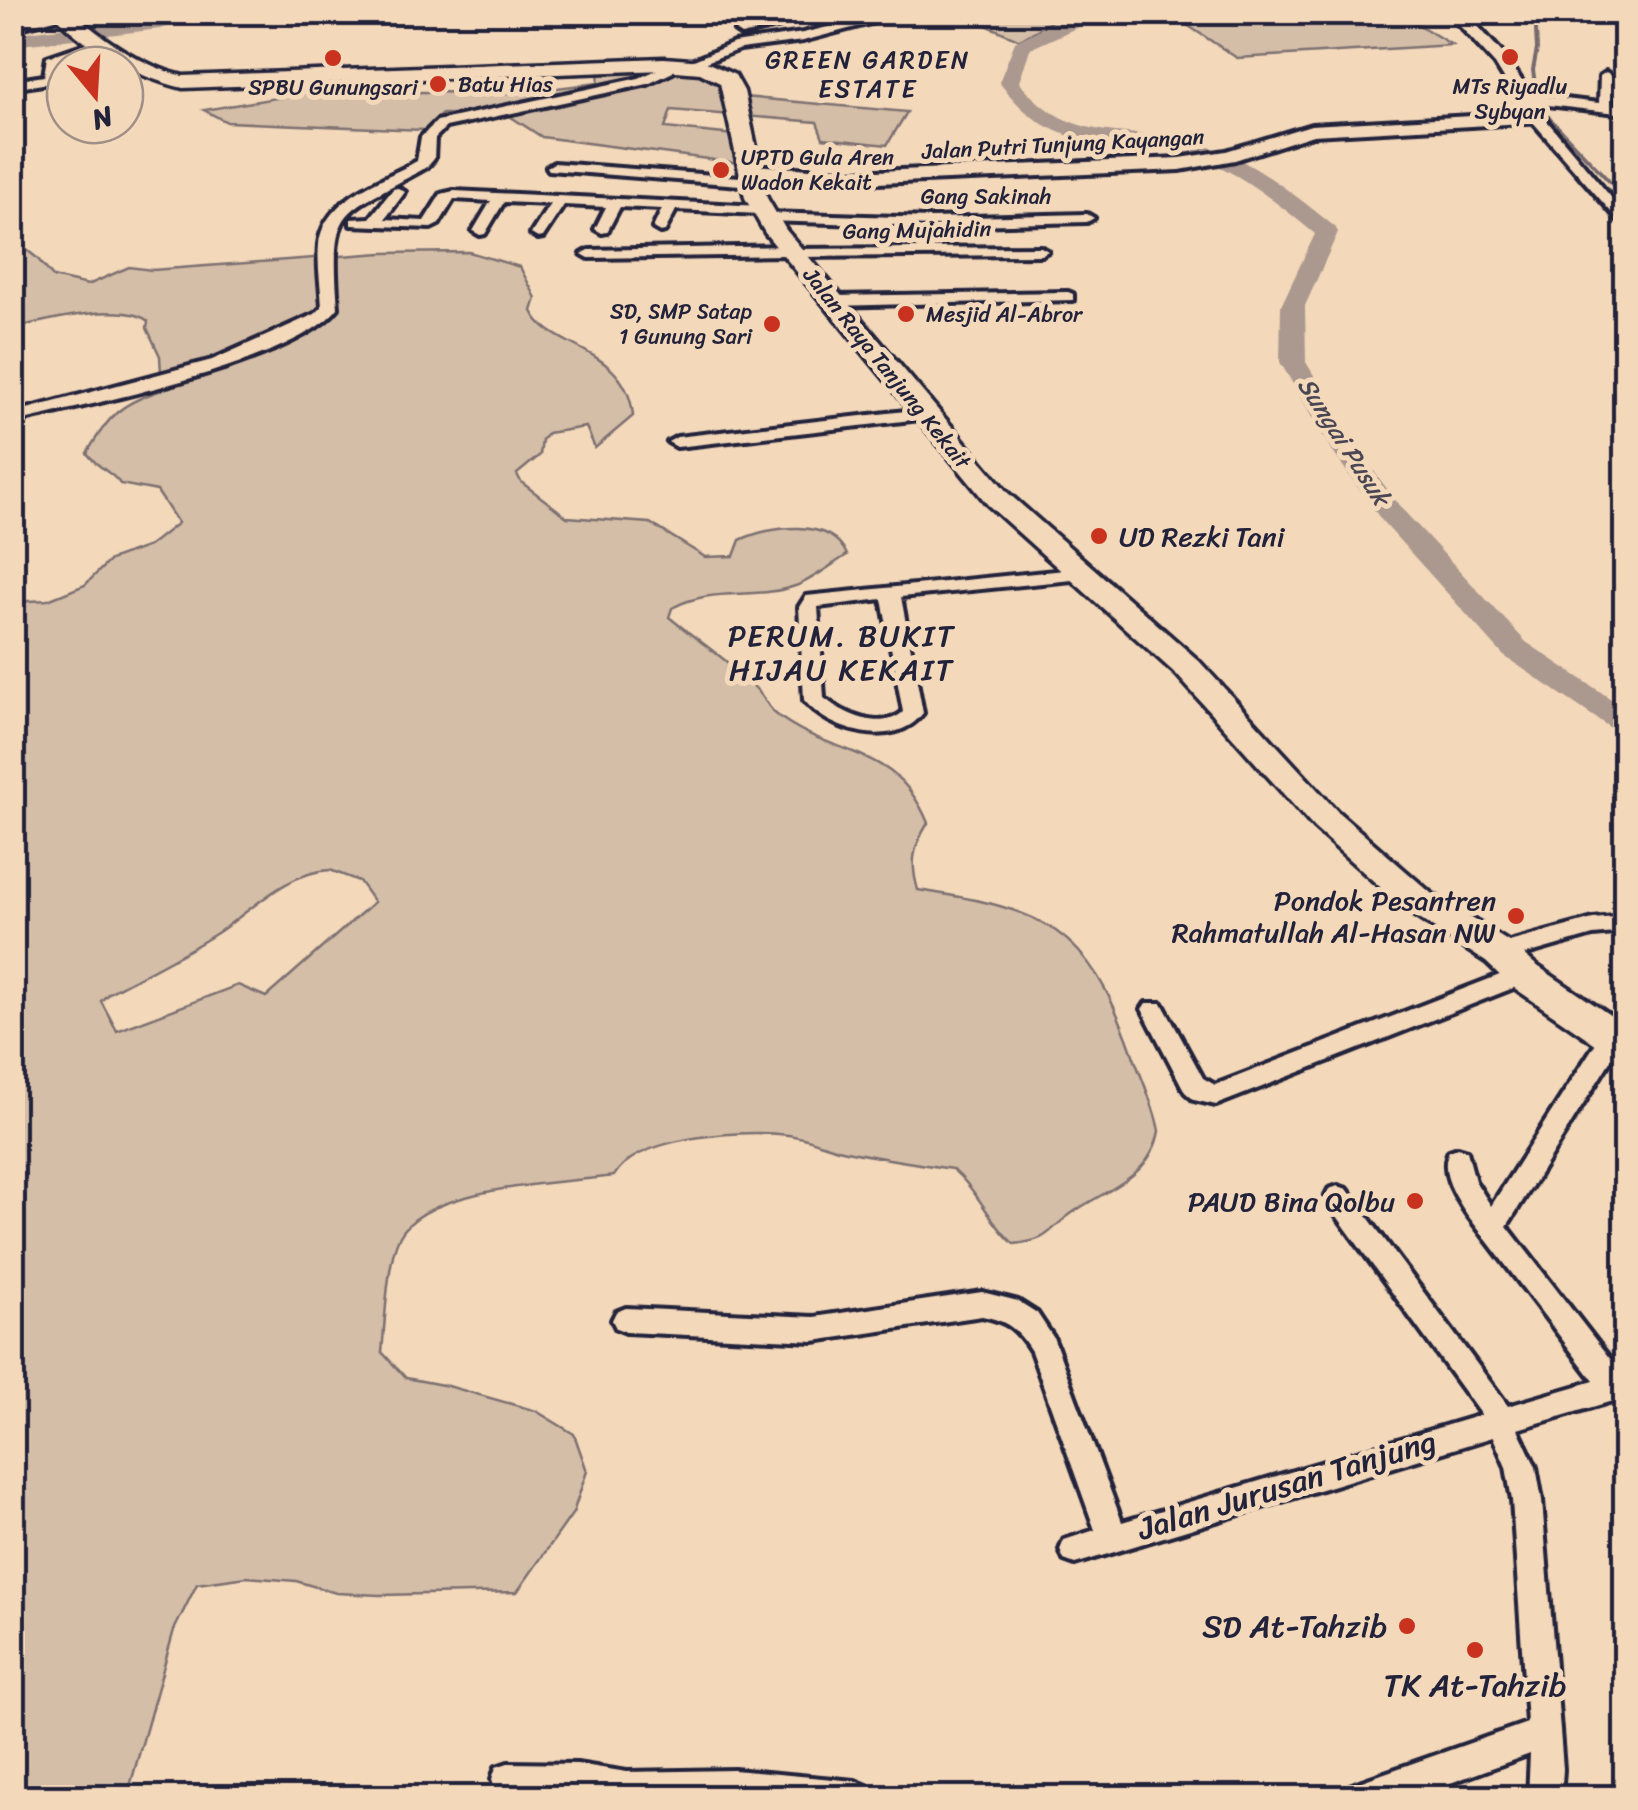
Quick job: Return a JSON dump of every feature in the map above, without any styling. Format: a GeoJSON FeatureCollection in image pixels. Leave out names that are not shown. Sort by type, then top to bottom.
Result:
{"type":"FeatureCollection","features":[{"type":"Feature","properties":{"kind":"main road","name":"Jalan Raya Tanjung Kekait"},"geometry":{"type":"LineString","coordinates":[[78,25],[161,77],[192,82],[664,65],[718,72],[728,79],[734,91],[763,213],[923,414],[998,499],[1188,668],[1326,820],[1418,902],[1499,952],[1524,975],[1619,1043]]}},
{"type":"Feature","properties":{"kind":"street"},"geometry":{"type":"LineString","coordinates":[[664,65],[717,38],[776,23],[792,12]]}},
{"type":"Feature","properties":{"kind":"street"},"geometry":{"type":"LineString","coordinates":[[1456,12],[1479,34],[1626,225]]}},
{"type":"Feature","properties":{"kind":"street"},"geometry":{"type":"LineString","coordinates":[[664,65],[898,14]]}},
{"type":"Feature","properties":{"kind":"street"},"geometry":{"type":"LineString","coordinates":[[12,26],[78,25]]}},
{"type":"Feature","properties":{"kind":"street"},"geometry":{"type":"LineString","coordinates":[[12,85],[50,79],[52,60],[78,25]]}},
{"type":"Feature","properties":{"kind":"street"},"geometry":{"type":"LineString","coordinates":[[12,418],[194,375],[240,358],[320,318],[330,308],[327,242],[332,225],[370,192],[422,164],[428,137],[442,124],[643,81],[669,69],[664,65]]}},
{"type":"Feature","properties":{"kind":"street"},"geometry":{"type":"LineString","coordinates":[[1605,108],[1606,76]]}},
{"type":"Feature","properties":{"kind":"street"},"geometry":{"type":"LineString","coordinates":[[1531,104],[1626,110]]}},
{"type":"Feature","properties":{"kind":"street","name":"Jalan Putri Tunjung Kayangan"},"geometry":{"type":"LineString","coordinates":[[753,176],[854,178],[1201,161],[1258,148],[1303,132],[1531,104]]}},
{"type":"Feature","properties":{"kind":"street"},"geometry":{"type":"LineString","coordinates":[[554,167],[753,176]]}},
{"type":"Feature","properties":{"kind":"street"},"geometry":{"type":"LineString","coordinates":[[356,222],[374,223],[398,192]]}},
{"type":"Feature","properties":{"kind":"street","name":"Gang Sakinah"},"geometry":{"type":"LineString","coordinates":[[374,223],[422,226],[434,221],[446,197],[615,202],[763,213],[918,218],[930,222],[1086,218]]}},
{"type":"Feature","properties":{"kind":"street"},"geometry":{"type":"LineString","coordinates":[[480,231],[500,197]]}},
{"type":"Feature","properties":{"kind":"street"},"geometry":{"type":"LineString","coordinates":[[538,234],[560,200]]}},
{"type":"Feature","properties":{"kind":"street"},"geometry":{"type":"LineString","coordinates":[[602,229],[615,202]]}},
{"type":"Feature","properties":{"kind":"street"},"geometry":{"type":"LineString","coordinates":[[660,228],[671,205]]}},
{"type":"Feature","properties":{"kind":"street"},"geometry":{"type":"LineString","coordinates":[[714,230],[725,208]]}},
{"type":"Feature","properties":{"kind":"street","name":"Gang Mujahidin"},"geometry":{"type":"LineString","coordinates":[[589,254],[1041,251]]}},
{"type":"Feature","properties":{"kind":"street"},"geometry":{"type":"LineString","coordinates":[[834,301],[1068,297]]}},
{"type":"Feature","properties":{"kind":"street"},"geometry":{"type":"LineString","coordinates":[[676,442],[923,414]]}},
{"type":"Feature","properties":{"kind":"street"},"geometry":{"type":"LineString","coordinates":[[891,595],[912,715],[902,723],[858,724],[822,708],[814,700],[808,607],[824,597],[891,595],[1085,574]]}},
{"type":"Feature","properties":{"kind":"street"},"geometry":{"type":"LineString","coordinates":[[1499,952],[1593,928],[1626,924]]}},
{"type":"Feature","properties":{"kind":"street"},"geometry":{"type":"LineString","coordinates":[[1154,1009],[1194,1085],[1203,1093],[1216,1095],[1524,975]]}},
{"type":"Feature","properties":{"kind":"street"},"geometry":{"type":"LineString","coordinates":[[1492,1227],[1619,1043]]}},
{"type":"Feature","properties":{"kind":"street"},"geometry":{"type":"LineString","coordinates":[[1458,1158],[1462,1183],[1492,1227],[1620,1386]]}},
{"type":"Feature","properties":{"kind":"street"},"geometry":{"type":"LineString","coordinates":[[1338,1198],[1500,1421],[1525,1483],[1544,1733],[1544,1798]]}},
{"type":"Feature","properties":{"kind":"street"},"geometry":{"type":"LineString","coordinates":[[626,1320],[814,1328],[955,1305],[1008,1309],[1027,1321],[1043,1346],[1112,1539]]}},
{"type":"Feature","properties":{"kind":"street","name":"Jalan Jurusan Tanjung"},"geometry":{"type":"LineString","coordinates":[[1075,1550],[1620,1386]]}},
{"type":"Feature","properties":{"kind":"street"},"geometry":{"type":"LineString","coordinates":[[1362,1798],[1544,1733]]}},
{"type":"Feature","properties":{"kind":"street"},"geometry":{"type":"LineString","coordinates":[[508,1779],[577,1780],[627,1788],[734,1786],[855,1798]]}},
{"type":"Feature","properties":{"kind":"shaded area"},"geometry":{"type":"Polygon","coordinates":[[[1065,12],[1020,40],[959,13],[1065,12]]]}},
{"type":"Feature","properties":{"kind":"shaded area"},"geometry":{"type":"Polygon","coordinates":[[[1169,13],[1399,13],[1452,45],[1237,58],[1169,13]]]}},
{"type":"Feature","properties":{"kind":"shaded area"},"geometry":{"type":"Polygon","coordinates":[[[700,69],[730,83],[733,96],[907,112],[887,145],[823,138],[817,122],[671,110],[665,128],[734,135],[745,164],[542,137],[508,115],[442,114],[424,130],[227,122],[204,110],[318,91],[516,93],[598,83],[599,72],[700,69]]]}},
{"type":"Feature","properties":{"kind":"shaded area"},"geometry":{"type":"Polygon","coordinates":[[[13,239],[53,277],[88,285],[129,267],[152,270],[382,253],[469,252],[520,267],[536,298],[532,311],[541,324],[603,362],[617,376],[628,393],[633,416],[595,448],[586,427],[548,433],[542,440],[540,455],[517,474],[521,482],[567,517],[650,523],[705,557],[734,556],[740,540],[783,529],[814,530],[839,543],[847,555],[798,585],[703,597],[672,608],[669,617],[738,671],[777,715],[821,740],[863,756],[899,779],[928,823],[914,855],[918,890],[962,897],[1030,917],[1056,931],[1078,951],[1098,977],[1115,1010],[1159,1131],[1147,1160],[1127,1180],[1075,1211],[1043,1237],[1014,1244],[952,1169],[852,1152],[794,1136],[760,1133],[714,1135],[665,1145],[643,1152],[614,1176],[464,1197],[413,1221],[395,1248],[382,1352],[406,1378],[536,1411],[574,1434],[587,1471],[573,1513],[517,1592],[336,1593],[296,1581],[247,1577],[197,1584],[174,1630],[127,1797],[13,1797],[12,602],[48,600],[85,585],[110,560],[149,546],[178,523],[157,491],[120,484],[87,453],[117,412],[162,390],[160,356],[147,328],[148,321],[136,315],[102,313],[13,328],[13,239]],[[330,870],[299,877],[204,941],[109,993],[101,1001],[117,1031],[238,985],[266,997],[374,902],[359,881],[330,870]]]}},
{"type":"Feature","properties":{"kind":"waterway"},"geometry":{"type":"LineString","coordinates":[[12,40],[160,23],[208,12]]}},
{"type":"Feature","properties":{"kind":"waterway","name":"Sungai Pusuk"},"geometry":{"type":"LineString","coordinates":[[1083,12],[1082,18],[1022,46],[1009,82],[1028,106],[1049,122],[1071,131],[1170,143],[1232,165],[1327,232],[1293,306],[1293,362],[1346,452],[1392,515],[1515,649],[1626,724]]}},
{"type":"Feature","properties":{"kind":"waterway"},"geometry":{"type":"LineString","coordinates":[[1535,12],[1537,49],[1533,70],[1538,106],[1626,199]]}},
{"type":"Feature","properties":{"kind":"place","name":"MTs Riyadlu Sybyan"},"geometry":{"type":"Point","coordinates":[1510,57]}},
{"type":"Feature","properties":{"kind":"place","name":"SPBU Gunungsari"},"geometry":{"type":"Point","coordinates":[333,58]}},
{"type":"Feature","properties":{"kind":"place","name":"Batu Hias"},"geometry":{"type":"Point","coordinates":[438,84]}},
{"type":"Feature","properties":{"kind":"place","name":"UPTD Gula Aren Wadon Kekait"},"geometry":{"type":"Point","coordinates":[721,170]}},
{"type":"Feature","properties":{"kind":"place","name":"Mesjid Al-Abror"},"geometry":{"type":"Point","coordinates":[906,314]}},
{"type":"Feature","properties":{"kind":"place","name":"SD, SMP Satap 1 Gunung Sari"},"geometry":{"type":"Point","coordinates":[772,324]}},
{"type":"Feature","properties":{"kind":"place","name":"UD Rezki Tani"},"geometry":{"type":"Point","coordinates":[1099,536]}},
{"type":"Feature","properties":{"kind":"place","name":"Pondok Pesantren Rahmatullah Al-Hasan NW"},"geometry":{"type":"Point","coordinates":[1516,916]}},
{"type":"Feature","properties":{"kind":"place","name":"PAUD Bina Qolbu"},"geometry":{"type":"Point","coordinates":[1415,1201]}},
{"type":"Feature","properties":{"kind":"place","name":"SD At-Tahzib"},"geometry":{"type":"Point","coordinates":[1407,1626]}},
{"type":"Feature","properties":{"kind":"place","name":"TK At-Tahzib"},"geometry":{"type":"Point","coordinates":[1475,1650]}},
{"type":"Feature","properties":{"kind":"district","name":"GREEN GARDEN ESTATE"},"geometry":{"type":"Point","coordinates":[868,74]}},
{"type":"Feature","properties":{"kind":"district","name":"PERUM. BUKIT HIJAU KEKAIT"},"geometry":{"type":"Point","coordinates":[842,653]}}]}
